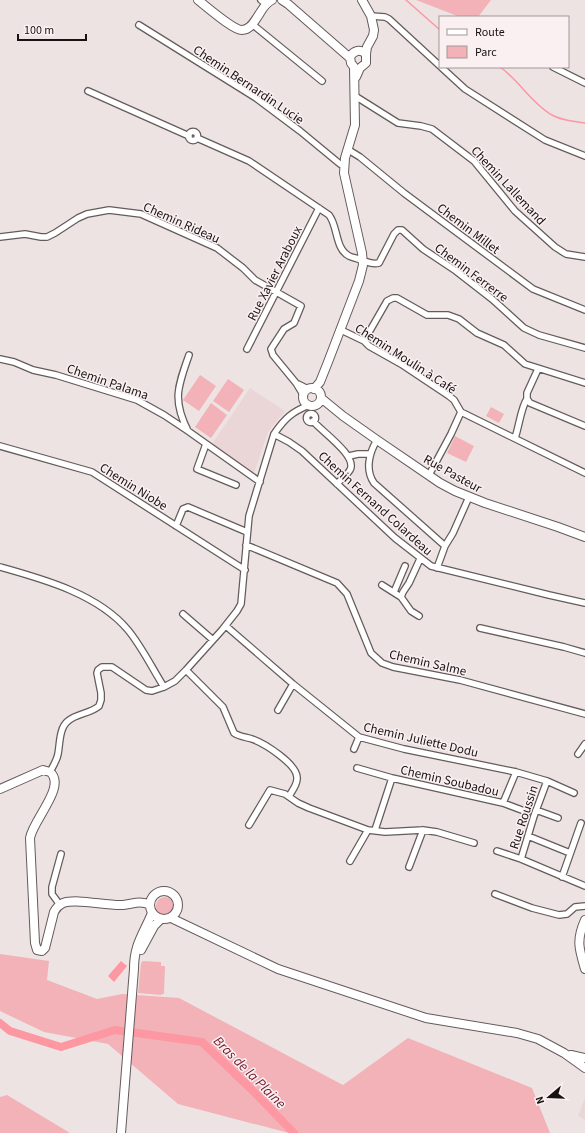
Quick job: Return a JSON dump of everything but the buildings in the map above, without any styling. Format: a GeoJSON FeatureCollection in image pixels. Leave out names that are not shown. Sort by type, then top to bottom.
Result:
{"type":"FeatureCollection","features":[{"type":"Feature","properties":{"kind":"main road"},"geometry":{"type":"LineString","coordinates":[[198,0],[237,29],[242,30],[247,29],[252,24],[267,1]]}},
{"type":"Feature","properties":{"kind":"main road"},"geometry":{"type":"LineString","coordinates":[[282,0],[324,37],[349,55],[351,63],[357,67]]}},
{"type":"Feature","properties":{"kind":"main road"},"geometry":{"type":"LineString","coordinates":[[357,67],[366,63],[365,51],[374,33],[371,16],[362,0]]}},
{"type":"Feature","properties":{"kind":"main road"},"geometry":{"type":"LineString","coordinates":[[349,55],[358,50],[365,51]]}},
{"type":"Feature","properties":{"kind":"main road"},"geometry":{"type":"LineString","coordinates":[[313,395],[341,330],[362,271],[363,260],[344,165],[355,126],[355,80],[357,67]]}},
{"type":"Feature","properties":{"kind":"main road","name":"Rue Pasteur"},"geometry":{"type":"LineString","coordinates":[[313,395],[429,475],[456,491],[485,504],[585,537]]}},
{"type":"Feature","properties":{"kind":"main road"},"geometry":{"type":"LineString","coordinates":[[0,789],[47,770],[55,777],[55,788],[32,829],[30,838],[35,943],[38,950],[43,950],[46,947],[54,912],[60,905],[70,902],[122,905],[143,902],[151,909],[156,917],[161,919]]}},
{"type":"Feature","properties":{"kind":"main road"},"geometry":{"type":"LineString","coordinates":[[127,904],[137,899],[155,895],[163,891],[171,893],[175,896],[178,904],[174,915]]}},
{"type":"Feature","properties":{"kind":"main road"},"geometry":{"type":"LineString","coordinates":[[121,1133],[134,957],[151,909],[151,901],[155,895]]}},
{"type":"Feature","properties":{"kind":"main road"},"geometry":{"type":"LineString","coordinates":[[134,970],[138,957],[150,932],[161,919],[174,915]]}},
{"type":"Feature","properties":{"kind":"main road"},"geometry":{"type":"LineString","coordinates":[[174,915],[187,926],[278,969],[426,1018],[517,1033],[538,1039],[564,1053],[585,1068]]}},
{"type":"Feature","properties":{"kind":"main road"},"geometry":{"type":"LineString","coordinates":[[585,920],[578,940],[579,950],[585,969]]}},
{"type":"Feature","properties":{"kind":"main road"},"geometry":{"type":"LineString","coordinates":[[136,948],[138,957]]}},
{"type":"Feature","properties":{"kind":"main road"},"geometry":{"type":"LineString","coordinates":[[564,1053],[585,1058]]}},
{"type":"Feature","properties":{"kind":"main road"},"geometry":{"type":"LineString","coordinates":[[585,1063],[585,1068]]}},
{"type":"Feature","properties":{"kind":"street"},"geometry":{"type":"LineString","coordinates":[[371,16],[385,17],[389,19],[439,64]]}},
{"type":"Feature","properties":{"kind":"street","name":"Chemin Bernardin Lucie"},"geometry":{"type":"LineString","coordinates":[[139,24],[239,86],[300,131],[340,164],[344,165]]}},
{"type":"Feature","properties":{"kind":"street"},"geometry":{"type":"LineString","coordinates":[[252,24],[322,82]]}},
{"type":"Feature","properties":{"kind":"street"},"geometry":{"type":"LineString","coordinates":[[443,68],[465,89],[545,140],[585,156]]}},
{"type":"Feature","properties":{"kind":"street"},"geometry":{"type":"LineString","coordinates":[[555,68],[585,83]]}},
{"type":"Feature","properties":{"kind":"street"},"geometry":{"type":"LineString","coordinates":[[88,91],[189,136],[194,132],[197,134],[197,138],[249,161],[329,215],[343,250],[349,256],[363,260]]}},
{"type":"Feature","properties":{"kind":"street","name":"Chemin Lallemand"},"geometry":{"type":"LineString","coordinates":[[355,96],[398,123],[432,129],[474,161],[515,211],[555,248],[566,254],[585,257]]}},
{"type":"Feature","properties":{"kind":"street","name":"Chemin Millet"},"geometry":{"type":"LineString","coordinates":[[348,149],[360,156],[404,193],[533,290],[585,310]]}},
{"type":"Feature","properties":{"kind":"street","name":"Rue Xavier Araboux"},"geometry":{"type":"LineString","coordinates":[[247,349],[319,208]]}},
{"type":"Feature","properties":{"kind":"street","name":"Chemin Rideau"},"geometry":{"type":"LineString","coordinates":[[0,237],[25,234],[40,237],[47,236],[55,233],[87,214],[109,210],[141,214],[217,248],[243,268],[255,280],[301,306],[294,322],[284,329],[271,349],[275,358],[296,383],[313,395]]}},
{"type":"Feature","properties":{"kind":"street","name":"Chemin Ferrerre"},"geometry":{"type":"LineString","coordinates":[[363,260],[374,264],[379,263],[394,234],[398,230],[402,230],[423,248],[456,271],[524,328],[539,335],[585,348]]}},
{"type":"Feature","properties":{"kind":"street"},"geometry":{"type":"LineString","coordinates":[[364,341],[387,302],[393,298],[397,298],[428,315],[448,315],[459,319],[477,333],[504,345],[521,362],[538,369],[585,383]]}},
{"type":"Feature","properties":{"kind":"street","name":"Chemin Moulin à Café"},"geometry":{"type":"LineString","coordinates":[[341,330],[364,341],[369,346],[401,364],[449,396],[454,400],[461,412],[585,473]]}},
{"type":"Feature","properties":{"kind":"street"},"geometry":{"type":"LineString","coordinates":[[188,431],[180,413],[178,394],[180,378],[189,355]]}},
{"type":"Feature","properties":{"kind":"street","name":"Chemin Palama"},"geometry":{"type":"LineString","coordinates":[[0,359],[14,362],[33,370],[56,374],[137,400],[173,421],[260,482]]}},
{"type":"Feature","properties":{"kind":"street"},"geometry":{"type":"LineString","coordinates":[[538,369],[526,393],[527,399],[530,403],[585,426]]}},
{"type":"Feature","properties":{"kind":"street"},"geometry":{"type":"LineString","coordinates":[[50,772],[58,756],[61,734],[66,722],[77,715],[91,711],[99,706],[101,693],[97,673],[100,668],[104,666],[112,667],[146,690],[152,691],[164,687],[175,681],[226,626],[240,604],[245,570],[249,516],[274,434],[288,416],[313,395]]}},
{"type":"Feature","properties":{"kind":"street"},"geometry":{"type":"LineString","coordinates":[[515,438],[520,423],[524,402],[527,399]]}},
{"type":"Feature","properties":{"kind":"street"},"geometry":{"type":"LineString","coordinates":[[429,475],[461,412]]}},
{"type":"Feature","properties":{"kind":"street"},"geometry":{"type":"LineString","coordinates":[[173,421],[180,413]]}},
{"type":"Feature","properties":{"kind":"street"},"geometry":{"type":"LineString","coordinates":[[313,422],[349,456],[352,465],[350,470],[337,484]]}},
{"type":"Feature","properties":{"kind":"street","name":"Chemin Fernand Colardeau"},"geometry":{"type":"LineString","coordinates":[[274,434],[296,446],[395,538],[427,564],[437,568],[549,595],[585,602]]}},
{"type":"Feature","properties":{"kind":"street"},"geometry":{"type":"LineString","coordinates":[[377,440],[370,454],[369,472],[374,483],[445,546]]}},
{"type":"Feature","properties":{"kind":"street"},"geometry":{"type":"LineString","coordinates":[[206,444],[197,469],[236,485]]}},
{"type":"Feature","properties":{"kind":"street","name":"Chemin Niobe"},"geometry":{"type":"LineString","coordinates":[[0,446],[92,472],[245,570]]}},
{"type":"Feature","properties":{"kind":"street"},"geometry":{"type":"LineString","coordinates":[[349,456],[370,454]]}},
{"type":"Feature","properties":{"kind":"street"},"geometry":{"type":"LineString","coordinates":[[437,568],[445,546],[453,533],[468,496]]}},
{"type":"Feature","properties":{"kind":"street"},"geometry":{"type":"LineString","coordinates":[[176,526],[183,509],[188,507],[247,532]]}},
{"type":"Feature","properties":{"kind":"street","name":"Chemin Salme"},"geometry":{"type":"LineString","coordinates":[[246,545],[337,584],[348,594],[371,653],[382,663],[393,667],[460,680],[585,714]]}},
{"type":"Feature","properties":{"kind":"street"},"geometry":{"type":"LineString","coordinates":[[401,597],[420,559]]}},
{"type":"Feature","properties":{"kind":"street"},"geometry":{"type":"LineString","coordinates":[[394,592],[405,566]]}},
{"type":"Feature","properties":{"kind":"street"},"geometry":{"type":"LineString","coordinates":[[0,567],[51,582],[86,598],[114,616],[127,629],[138,644],[164,687]]}},
{"type":"Feature","properties":{"kind":"street"},"geometry":{"type":"LineString","coordinates":[[382,585],[401,597],[411,611],[418,616]]}},
{"type":"Feature","properties":{"kind":"street"},"geometry":{"type":"LineString","coordinates":[[183,614],[213,640]]}},
{"type":"Feature","properties":{"kind":"street","name":"Chemin Juliette Dodu"},"geometry":{"type":"LineString","coordinates":[[226,626],[293,684],[359,737],[404,749],[516,772],[547,781],[574,792]]}},
{"type":"Feature","properties":{"kind":"street"},"geometry":{"type":"LineString","coordinates":[[480,628],[585,653]]}},
{"type":"Feature","properties":{"kind":"street"},"geometry":{"type":"LineString","coordinates":[[186,670],[223,707],[234,733],[242,737],[252,738],[264,744],[292,765],[297,774],[297,780],[289,796]]}},
{"type":"Feature","properties":{"kind":"street"},"geometry":{"type":"LineString","coordinates":[[278,710],[293,684]]}},
{"type":"Feature","properties":{"kind":"street"},"geometry":{"type":"LineString","coordinates":[[354,749],[359,737]]}},
{"type":"Feature","properties":{"kind":"street"},"geometry":{"type":"LineString","coordinates":[[578,754],[585,744]]}},
{"type":"Feature","properties":{"kind":"street","name":"Chemin Soubadou"},"geometry":{"type":"LineString","coordinates":[[357,768],[392,778],[503,803],[527,812]]}},
{"type":"Feature","properties":{"kind":"street","name":"Chemin Soubadou"},"geometry":{"type":"LineString","coordinates":[[503,803],[516,772]]}},
{"type":"Feature","properties":{"kind":"street","name":"Chemin Soubadou"},"geometry":{"type":"LineString","coordinates":[[375,830],[392,778]]}},
{"type":"Feature","properties":{"kind":"street","name":"Rue Roussin"},"geometry":{"type":"LineString","coordinates":[[521,859],[536,810],[547,781]]}},
{"type":"Feature","properties":{"kind":"street"},"geometry":{"type":"LineString","coordinates":[[249,825],[270,790],[289,796],[298,803],[309,808],[368,830],[401,832],[423,830],[437,832],[474,843]]}},
{"type":"Feature","properties":{"kind":"street"},"geometry":{"type":"LineString","coordinates":[[536,810],[558,818]]}},
{"type":"Feature","properties":{"kind":"street"},"geometry":{"type":"LineString","coordinates":[[562,876],[581,823]]}},
{"type":"Feature","properties":{"kind":"street"},"geometry":{"type":"LineString","coordinates":[[350,861],[368,830]]}},
{"type":"Feature","properties":{"kind":"street"},"geometry":{"type":"LineString","coordinates":[[409,867],[423,830]]}},
{"type":"Feature","properties":{"kind":"street"},"geometry":{"type":"LineString","coordinates":[[528,836],[570,854]]}},
{"type":"Feature","properties":{"kind":"street"},"geometry":{"type":"LineString","coordinates":[[497,851],[521,859],[585,886]]}},
{"type":"Feature","properties":{"kind":"street"},"geometry":{"type":"LineString","coordinates":[[60,905],[52,894],[52,887],[61,854]]}},
{"type":"Feature","properties":{"kind":"street"},"geometry":{"type":"LineString","coordinates":[[495,894],[532,908],[559,915],[567,914],[575,907],[585,906]]}},
{"type":"Feature","properties":{"kind":"shaded area"},"geometry":{"type":"Polygon","coordinates":[[[250,388],[285,411],[268,432],[254,473],[212,444],[250,388]]]}},
{"type":"Feature","properties":{"kind":"shaded area"},"geometry":{"type":"Polygon","coordinates":[[[121,961],[127,966],[114,982],[108,976],[121,961]]]}},
{"type":"Feature","properties":{"kind":"shaded area"},"geometry":{"type":"Polygon","coordinates":[[[585,1098],[585,1120],[578,1116],[585,1098]]]}},
{"type":"Feature","properties":{"kind":"green space"},"geometry":{"type":"Polygon","coordinates":[[[416,0],[491,0],[479,16],[457,16],[416,0]]]}},
{"type":"Feature","properties":{"kind":"green space"},"geometry":{"type":"Polygon","coordinates":[[[200,375],[216,386],[199,411],[183,400],[200,375]]]}},
{"type":"Feature","properties":{"kind":"green space"},"geometry":{"type":"Polygon","coordinates":[[[228,379],[244,390],[229,412],[213,401],[228,379]]]}},
{"type":"Feature","properties":{"kind":"green space"},"geometry":{"type":"Polygon","coordinates":[[[211,403],[227,415],[211,438],[195,427],[211,403]]]}},
{"type":"Feature","properties":{"kind":"green space"},"geometry":{"type":"Polygon","coordinates":[[[491,407],[504,414],[499,423],[486,416],[491,407]]]}},
{"type":"Feature","properties":{"kind":"green space"},"geometry":{"type":"Polygon","coordinates":[[[455,436],[474,446],[466,462],[447,453],[455,436]]]}},
{"type":"Feature","properties":{"kind":"green space"},"geometry":{"type":"Polygon","coordinates":[[[165,897],[171,900],[174,906],[171,912],[165,915],[159,912],[156,906],[159,900],[165,897]]]}},
{"type":"Feature","properties":{"kind":"green space"},"geometry":{"type":"Polygon","coordinates":[[[0,954],[49,961],[47,980],[97,999],[122,994],[179,998],[343,1085],[408,1038],[532,1088],[550,1133],[289,1133],[178,1104],[108,1044],[44,1032],[0,1011],[0,954]]]}},
{"type":"Feature","properties":{"kind":"green space"},"geometry":{"type":"Polygon","coordinates":[[[143,961],[161,962],[161,966],[165,966],[164,994],[138,993],[141,963],[143,961]]]}},
{"type":"Feature","properties":{"kind":"green space"},"geometry":{"type":"Polygon","coordinates":[[[7,1095],[70,1133],[0,1133],[0,1097],[7,1095]]]}},
{"type":"Feature","properties":{"kind":"waterway"},"geometry":{"type":"LineString","coordinates":[[406,0],[439,29]]}},
{"type":"Feature","properties":{"kind":"waterway"},"geometry":{"type":"LineString","coordinates":[[501,68],[513,78],[531,98],[552,115],[564,120],[585,123]]}},
{"type":"Feature","properties":{"kind":"waterway","name":"Bras de la Plaine"},"geometry":{"type":"LineString","coordinates":[[0,1023],[10,1031],[61,1047],[115,1030],[202,1042],[294,1133]]}}]}
